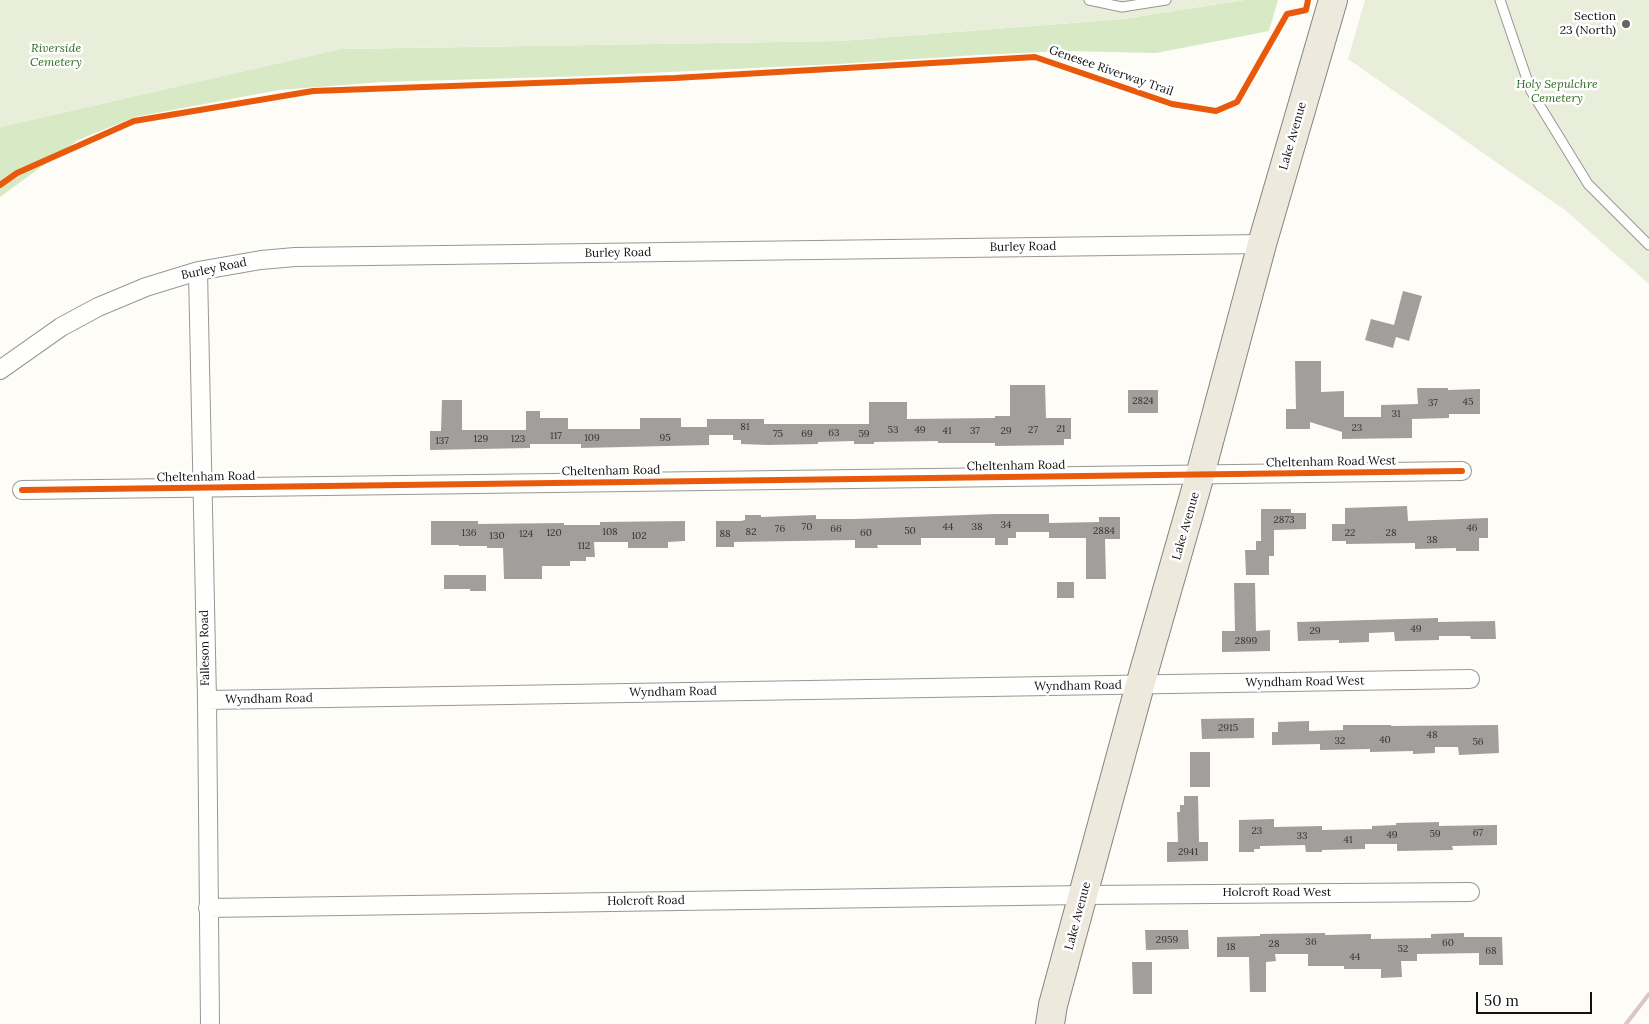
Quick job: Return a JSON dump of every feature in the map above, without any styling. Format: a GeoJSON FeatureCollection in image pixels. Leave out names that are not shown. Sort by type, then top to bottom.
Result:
{"type":"FeatureCollection","features":[{"type":"Feature","properties":{"kind":"main road","name":"Lake Avenue"},"geometry":{"type":"LineString","coordinates":[[1050,1024],[1053,1005],[1140,685],[1200,474],[1262,244],[1333,0]]}},
{"type":"Feature","properties":{"kind":"street","name":"Burley Road"},"geometry":{"type":"LineString","coordinates":[[0,370],[61,327],[98,307],[146,287],[198,271],[252,261],[295,257],[1262,244]]}},
{"type":"Feature","properties":{"kind":"street","name":"Falleson Road"},"geometry":{"type":"LineString","coordinates":[[198,271],[207,700],[210,1024]]}},
{"type":"Feature","properties":{"kind":"street","name":"Cheltenham Road West"},"geometry":{"type":"LineString","coordinates":[[1200,474],[1462,471]]}},
{"type":"Feature","properties":{"kind":"street","name":"Cheltenham Road"},"geometry":{"type":"LineString","coordinates":[[22,490],[1200,474]]}},
{"type":"Feature","properties":{"kind":"street","name":"Wyndham Road West"},"geometry":{"type":"LineString","coordinates":[[1140,685],[1470,679]]}},
{"type":"Feature","properties":{"kind":"street","name":"Wyndham Road"},"geometry":{"type":"LineString","coordinates":[[207,700],[1140,685]]}},
{"type":"Feature","properties":{"kind":"street","name":"Holcroft Road West"},"geometry":{"type":"LineString","coordinates":[[1084,895],[1470,892]]}},
{"type":"Feature","properties":{"kind":"street","name":"Holcroft Road"},"geometry":{"type":"LineString","coordinates":[[208,908],[1084,895]]}},
{"type":"Feature","properties":{"kind":"lane"},"geometry":{"type":"LineString","coordinates":[[1090,0],[1122,8],[1166,0]]}},
{"type":"Feature","properties":{"kind":"lane"},"geometry":{"type":"LineString","coordinates":[[1500,0],[1531,91],[1588,184],[1649,245]]}},
{"type":"Feature","properties":{"kind":"green space","name":"Riverside Cemetery"},"geometry":{"type":"Polygon","coordinates":[[[0,0],[1244,0],[1122,19],[840,41],[340,49],[0,127],[0,0]]]}},
{"type":"Feature","properties":{"kind":"green space"},"geometry":{"type":"Polygon","coordinates":[[[1244,0],[1278,0],[1269,31],[1156,53],[1067,51],[585,76],[381,82],[279,90],[135,117],[78,140],[0,197],[0,127],[340,49],[840,41],[1122,19],[1244,0]]]}},
{"type":"Feature","properties":{"kind":"green space","name":"Holy Sepulchre Cemetery"},"geometry":{"type":"Polygon","coordinates":[[[1365,0],[1649,0],[1649,284],[1565,210],[1348,59],[1365,0]]]}},
{"type":"Feature","properties":{"kind":"building"},"geometry":{"type":"Polygon","coordinates":[[[1403,291],[1422,296],[1409,341],[1396,337],[1393,348],[1365,340],[1371,319],[1394,325],[1403,291]]]}},
{"type":"Feature","properties":{"kind":"building"},"geometry":{"type":"Polygon","coordinates":[[[1295,361],[1321,361],[1321,392],[1344,391],[1344,417],[1381,417],[1381,405],[1418,404],[1417,388],[1448,388],[1448,390],[1480,389],[1480,414],[1449,414],[1449,418],[1412,419],[1412,438],[1342,439],[1342,432],[1310,422],[1310,429],[1286,429],[1286,409],[1296,409],[1295,361]]]}},
{"type":"Feature","properties":{"kind":"building"},"geometry":{"type":"Polygon","coordinates":[[[1010,385],[1045,385],[1046,418],[1071,418],[1071,439],[1064,439],[1064,445],[995,446],[995,443],[938,443],[938,441],[854,444],[854,441],[768,445],[741,444],[741,440],[733,440],[733,435],[709,435],[709,445],[581,448],[581,444],[530,444],[530,448],[430,450],[430,431],[441,431],[442,400],[462,400],[462,430],[526,430],[526,411],[540,411],[540,418],[568,418],[568,429],[640,429],[640,418],[681,418],[681,427],[707,427],[707,419],[764,419],[764,424],[869,424],[869,402],[907,402],[907,419],[995,418],[995,416],[1010,416],[1010,385]]]}},
{"type":"Feature","properties":{"kind":"building"},"geometry":{"type":"Polygon","coordinates":[[[1128,390],[1158,390],[1158,413],[1128,413],[1128,390]]]}},
{"type":"Feature","properties":{"kind":"building"},"geometry":{"type":"Polygon","coordinates":[[[1407,506],[1408,521],[1488,518],[1488,538],[1479,538],[1479,551],[1456,551],[1456,548],[1415,549],[1415,543],[1346,544],[1346,541],[1332,541],[1332,524],[1345,524],[1345,508],[1407,506]]]}},
{"type":"Feature","properties":{"kind":"building"},"geometry":{"type":"Polygon","coordinates":[[[1261,509],[1291,509],[1291,513],[1306,513],[1306,529],[1274,530],[1274,556],[1269,556],[1269,575],[1246,575],[1245,550],[1256,550],[1256,541],[1261,541],[1261,509]]]}},
{"type":"Feature","properties":{"kind":"building"},"geometry":{"type":"Polygon","coordinates":[[[1049,514],[1049,532],[1016,532],[1016,538],[1008,538],[1008,545],[995,545],[995,538],[921,538],[921,545],[877,545],[878,548],[855,548],[855,540],[734,542],[734,547],[716,547],[716,521],[741,521],[745,520],[745,515],[761,515],[761,517],[816,515],[816,519],[855,519],[1049,514]]]}},
{"type":"Feature","properties":{"kind":"building"},"geometry":{"type":"Polygon","coordinates":[[[1099,517],[1120,517],[1120,539],[1105,539],[1106,579],[1086,579],[1086,538],[1049,538],[1049,523],[1099,522],[1099,517]]]}},
{"type":"Feature","properties":{"kind":"building"},"geometry":{"type":"Polygon","coordinates":[[[431,521],[478,521],[478,524],[564,523],[564,525],[600,525],[600,522],[685,521],[685,541],[668,542],[668,548],[628,548],[628,542],[594,542],[595,557],[586,557],[586,561],[570,561],[570,566],[542,566],[542,579],[504,579],[503,548],[431,545],[431,521]]]}},
{"type":"Feature","properties":{"kind":"building"},"geometry":{"type":"Polygon","coordinates":[[[444,575],[486,575],[486,591],[444,589],[444,575]]]}},
{"type":"Feature","properties":{"kind":"building"},"geometry":{"type":"Polygon","coordinates":[[[1057,582],[1074,582],[1074,598],[1057,598],[1057,582]]]}},
{"type":"Feature","properties":{"kind":"building"},"geometry":{"type":"Polygon","coordinates":[[[1234,583],[1255,583],[1256,631],[1270,630],[1270,651],[1222,652],[1222,631],[1235,631],[1234,583]]]}},
{"type":"Feature","properties":{"kind":"building"},"geometry":{"type":"Polygon","coordinates":[[[1438,618],[1438,622],[1495,621],[1496,639],[1471,639],[1470,636],[1439,636],[1439,640],[1395,641],[1394,632],[1369,633],[1369,642],[1339,643],[1339,640],[1298,641],[1297,622],[1438,618]]]}},
{"type":"Feature","properties":{"kind":"building"},"geometry":{"type":"Polygon","coordinates":[[[1254,718],[1254,738],[1202,739],[1201,719],[1254,718]]]}},
{"type":"Feature","properties":{"kind":"building"},"geometry":{"type":"Polygon","coordinates":[[[1309,721],[1309,731],[1343,730],[1343,725],[1498,725],[1499,753],[1459,755],[1458,747],[1435,747],[1435,753],[1413,754],[1413,751],[1370,752],[1370,749],[1320,750],[1320,744],[1272,745],[1272,732],[1278,732],[1278,722],[1309,721]]]}},
{"type":"Feature","properties":{"kind":"building"},"geometry":{"type":"Polygon","coordinates":[[[1190,752],[1210,752],[1210,787],[1190,787],[1190,752]]]}},
{"type":"Feature","properties":{"kind":"building"},"geometry":{"type":"Polygon","coordinates":[[[1184,796],[1198,796],[1199,842],[1208,842],[1208,861],[1167,862],[1167,842],[1178,842],[1177,812],[1180,812],[1180,805],[1184,805],[1184,796]]]}},
{"type":"Feature","properties":{"kind":"building"},"geometry":{"type":"Polygon","coordinates":[[[1274,819],[1274,827],[1322,826],[1322,830],[1372,829],[1372,826],[1396,825],[1396,823],[1439,822],[1439,826],[1497,825],[1497,845],[1452,846],[1453,850],[1397,851],[1397,844],[1365,844],[1365,849],[1322,850],[1322,852],[1306,852],[1305,845],[1260,846],[1260,849],[1254,849],[1254,852],[1239,852],[1239,820],[1274,819]]]}},
{"type":"Feature","properties":{"kind":"building"},"geometry":{"type":"Polygon","coordinates":[[[1145,930],[1188,930],[1189,949],[1146,950],[1145,930]]]}},
{"type":"Feature","properties":{"kind":"building"},"geometry":{"type":"Polygon","coordinates":[[[1325,933],[1325,935],[1371,934],[1371,939],[1431,938],[1431,934],[1464,933],[1464,937],[1502,937],[1503,965],[1479,965],[1479,953],[1417,954],[1417,961],[1401,961],[1402,977],[1381,978],[1381,969],[1344,969],[1344,966],[1308,966],[1308,954],[1275,954],[1276,961],[1266,962],[1266,992],[1250,992],[1249,957],[1217,957],[1217,937],[1325,933]]]}},
{"type":"Feature","properties":{"kind":"building"},"geometry":{"type":"Polygon","coordinates":[[[1132,962],[1152,962],[1152,994],[1133,994],[1132,962]]]}},
{"type":"Feature","properties":{"kind":"railway"},"geometry":{"type":"LineString","coordinates":[[1626,1024],[1649,994]]}},
{"type":"Feature","properties":{"kind":"cycle path","name":"Genesee Riverway Trail"},"geometry":{"type":"LineString","coordinates":[[0,185],[17,173],[134,121],[313,91],[675,78],[1035,57],[1172,104],[1216,111],[1237,102],[1287,14],[1306,10],[1308,0]]}},
{"type":"Feature","properties":{"kind":"cycle path"},"geometry":{"type":"LineString","coordinates":[[22,490],[1462,471]]}},
{"type":"Feature","properties":{"kind":"place","name":"Section 23 (North)"},"geometry":{"type":"Point","coordinates":[1626,24]}}]}
